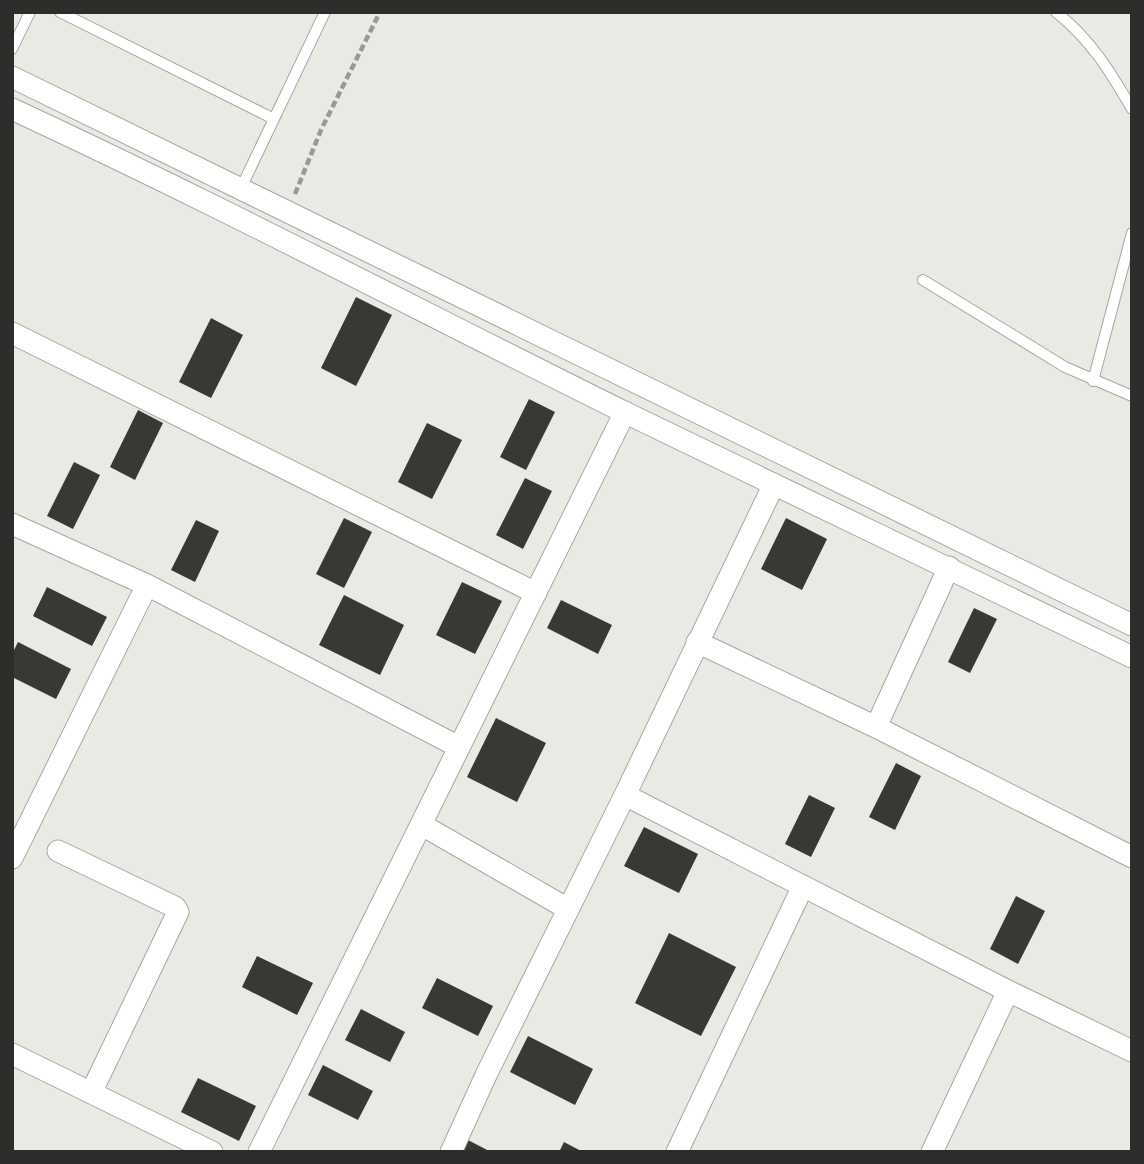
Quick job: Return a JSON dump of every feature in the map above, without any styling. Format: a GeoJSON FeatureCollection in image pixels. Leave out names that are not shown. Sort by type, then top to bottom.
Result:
{"type":"FeatureCollection","features":[{"type":"Feature","properties":{"kind":"street"},"geometry":{"type":"LineString","coordinates":[[12,77],[1132,625]]}},
{"type":"Feature","properties":{"kind":"street"},"geometry":{"type":"LineString","coordinates":[[12,110],[131,164],[625,412],[1132,657]]}},
{"type":"Feature","properties":{"kind":"street"},"geometry":{"type":"LineString","coordinates":[[12,333],[536,593]]}},
{"type":"Feature","properties":{"kind":"street"},"geometry":{"type":"LineString","coordinates":[[259,1152],[625,412]]}},
{"type":"Feature","properties":{"kind":"street"},"geometry":{"type":"LineString","coordinates":[[450,1152],[774,484]]}},
{"type":"Feature","properties":{"kind":"street"},"geometry":{"type":"LineString","coordinates":[[12,524],[147,585],[459,747]]}},
{"type":"Feature","properties":{"kind":"street"},"geometry":{"type":"LineString","coordinates":[[876,727],[949,567]]}},
{"type":"Feature","properties":{"kind":"street"},"geometry":{"type":"LineString","coordinates":[[12,858],[147,585]]}},
{"type":"Feature","properties":{"kind":"street"},"geometry":{"type":"LineString","coordinates":[[697,642],[876,727],[1132,857]]}},
{"type":"Feature","properties":{"kind":"street"},"geometry":{"type":"LineString","coordinates":[[625,795],[1008,991],[1132,1051]]}},
{"type":"Feature","properties":{"kind":"street"},"geometry":{"type":"LineString","coordinates":[[422,825],[568,909]]}},
{"type":"Feature","properties":{"kind":"street"},"geometry":{"type":"LineString","coordinates":[[58,851],[175,907],[178,912],[91,1093]]}},
{"type":"Feature","properties":{"kind":"street"},"geometry":{"type":"LineString","coordinates":[[677,1152],[803,886]]}},
{"type":"Feature","properties":{"kind":"street"},"geometry":{"type":"LineString","coordinates":[[932,1152],[1008,991]]}},
{"type":"Feature","properties":{"kind":"street"},"geometry":{"type":"LineString","coordinates":[[12,1054],[212,1152]]}},
{"type":"Feature","properties":{"kind":"lane"},"geometry":{"type":"LineString","coordinates":[[12,49],[30,12]]}},
{"type":"Feature","properties":{"kind":"lane"},"geometry":{"type":"LineString","coordinates":[[60,12],[274,118]]}},
{"type":"Feature","properties":{"kind":"lane"},"geometry":{"type":"LineString","coordinates":[[241,188],[325,12]]}},
{"type":"Feature","properties":{"kind":"lane"},"geometry":{"type":"LineString","coordinates":[[1056,12],[1077,29],[1104,62],[1132,109]]}},
{"type":"Feature","properties":{"kind":"lane"},"geometry":{"type":"LineString","coordinates":[[1093,381],[1132,233]]}},
{"type":"Feature","properties":{"kind":"lane"},"geometry":{"type":"LineString","coordinates":[[923,280],[1028,347],[1093,381],[1132,396]]}},
{"type":"Feature","properties":{"kind":"path"},"geometry":{"type":"LineString","coordinates":[[288,211],[321,130],[380,12]]}},
{"type":"Feature","properties":{"kind":"building"},"geometry":{"type":"Polygon","coordinates":[[[356,297],[392,315],[356,386],[321,368],[356,297]]]}},
{"type":"Feature","properties":{"kind":"building"},"geometry":{"type":"Polygon","coordinates":[[[211,318],[243,335],[211,398],[179,382],[211,318]]]}},
{"type":"Feature","properties":{"kind":"building"},"geometry":{"type":"Polygon","coordinates":[[[529,399],[555,412],[526,470],[500,457],[529,399]]]}},
{"type":"Feature","properties":{"kind":"building"},"geometry":{"type":"Polygon","coordinates":[[[138,410],[163,423],[135,480],[110,467],[138,410]]]}},
{"type":"Feature","properties":{"kind":"building"},"geometry":{"type":"Polygon","coordinates":[[[427,423],[462,440],[432,499],[398,482],[427,423]]]}},
{"type":"Feature","properties":{"kind":"building"},"geometry":{"type":"Polygon","coordinates":[[[74,462],[100,475],[73,529],[47,516],[74,462]]]}},
{"type":"Feature","properties":{"kind":"building"},"geometry":{"type":"Polygon","coordinates":[[[525,478],[552,491],[523,549],[496,535],[525,478]]]}},
{"type":"Feature","properties":{"kind":"building"},"geometry":{"type":"Polygon","coordinates":[[[344,518],[372,532],[344,588],[316,574],[344,518]]]}},
{"type":"Feature","properties":{"kind":"building"},"geometry":{"type":"Polygon","coordinates":[[[786,518],[827,539],[802,590],[761,569],[786,518]]]}},
{"type":"Feature","properties":{"kind":"building"},"geometry":{"type":"Polygon","coordinates":[[[196,520],[219,531],[195,582],[171,570],[196,520]]]}},
{"type":"Feature","properties":{"kind":"building"},"geometry":{"type":"Polygon","coordinates":[[[462,582],[502,601],[475,654],[436,635],[462,582]]]}},
{"type":"Feature","properties":{"kind":"building"},"geometry":{"type":"Polygon","coordinates":[[[47,587],[107,617],[92,646],[33,616],[47,587]]]}},
{"type":"Feature","properties":{"kind":"building"},"geometry":{"type":"Polygon","coordinates":[[[344,595],[404,625],[380,675],[319,645],[344,595]]]}},
{"type":"Feature","properties":{"kind":"building"},"geometry":{"type":"Polygon","coordinates":[[[561,600],[612,625],[598,654],[547,628],[561,600]]]}},
{"type":"Feature","properties":{"kind":"building"},"geometry":{"type":"Polygon","coordinates":[[[974,608],[997,619],[970,673],[948,662],[974,608]]]}},
{"type":"Feature","properties":{"kind":"building"},"geometry":{"type":"Polygon","coordinates":[[[18,642],[71,669],[56,699],[12,677],[12,654],[18,642]]]}},
{"type":"Feature","properties":{"kind":"building"},"geometry":{"type":"Polygon","coordinates":[[[496,718],[546,743],[517,802],[467,777],[496,718]]]}},
{"type":"Feature","properties":{"kind":"building"},"geometry":{"type":"Polygon","coordinates":[[[896,763],[921,776],[895,830],[869,817],[896,763]]]}},
{"type":"Feature","properties":{"kind":"building"},"geometry":{"type":"Polygon","coordinates":[[[809,795],[835,808],[811,857],[785,844],[809,795]]]}},
{"type":"Feature","properties":{"kind":"building"},"geometry":{"type":"Polygon","coordinates":[[[644,827],[698,854],[679,893],[624,866],[644,827]]]}},
{"type":"Feature","properties":{"kind":"building"},"geometry":{"type":"Polygon","coordinates":[[[1016,896],[1045,911],[1018,964],[990,949],[1016,896]]]}},
{"type":"Feature","properties":{"kind":"building"},"geometry":{"type":"Polygon","coordinates":[[[669,933],[736,967],[701,1036],[635,1003],[669,933]]]}},
{"type":"Feature","properties":{"kind":"building"},"geometry":{"type":"Polygon","coordinates":[[[257,956],[313,983],[297,1015],[242,987],[257,956]]]}},
{"type":"Feature","properties":{"kind":"building"},"geometry":{"type":"Polygon","coordinates":[[[437,978],[493,1006],[478,1036],[422,1008],[437,978]]]}},
{"type":"Feature","properties":{"kind":"building"},"geometry":{"type":"Polygon","coordinates":[[[361,1009],[405,1032],[390,1062],[345,1040],[361,1009]]]}},
{"type":"Feature","properties":{"kind":"building"},"geometry":{"type":"Polygon","coordinates":[[[528,1036],[593,1069],[575,1105],[510,1072],[528,1036]]]}},
{"type":"Feature","properties":{"kind":"building"},"geometry":{"type":"Polygon","coordinates":[[[323,1065],[373,1091],[358,1120],[308,1095],[323,1065]]]}},
{"type":"Feature","properties":{"kind":"building"},"geometry":{"type":"Polygon","coordinates":[[[198,1078],[256,1106],[239,1141],[181,1112],[198,1078]]]}},
{"type":"Feature","properties":{"kind":"building"},"geometry":{"type":"Polygon","coordinates":[[[468,1140],[491,1152],[462,1152],[468,1140]]]}},
{"type":"Feature","properties":{"kind":"building"},"geometry":{"type":"Polygon","coordinates":[[[564,1142],[583,1152],[559,1152],[564,1142]]]}}]}
